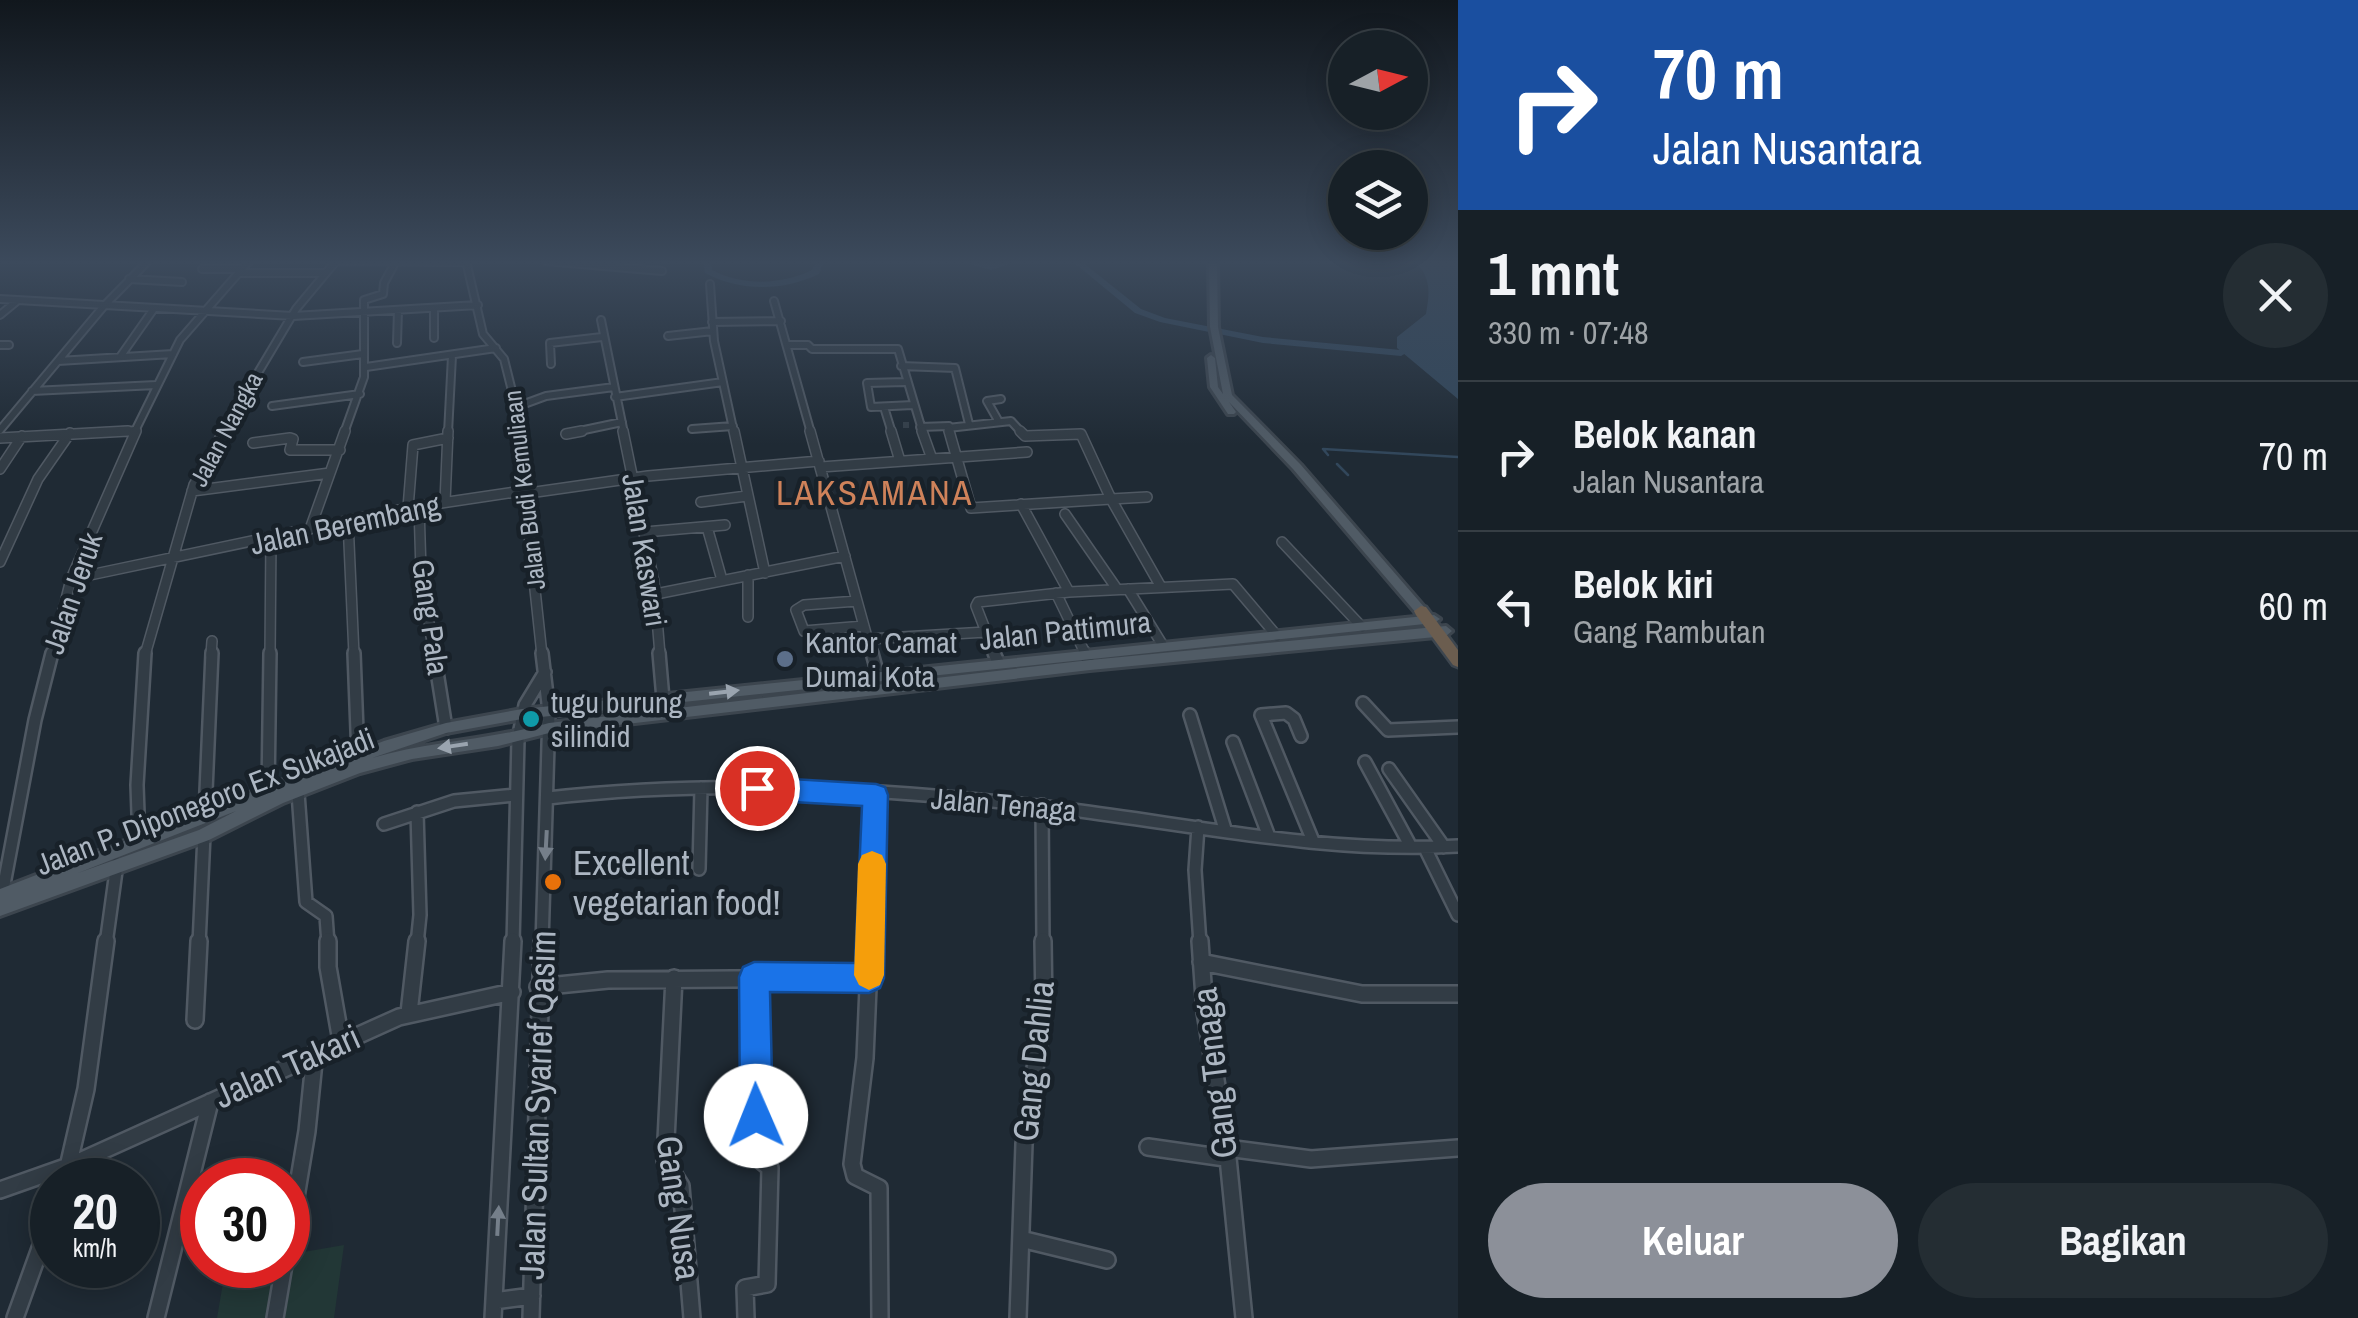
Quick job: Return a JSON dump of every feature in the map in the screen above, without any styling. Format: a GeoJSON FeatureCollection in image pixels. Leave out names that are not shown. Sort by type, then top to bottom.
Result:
{"type":"FeatureCollection","features":[{"type":"Feature","properties":{"kind":"highway"},"geometry":{"type":"LineString","coordinates":[[1432,622],[1458,645]]}},
{"type":"Feature","properties":{"kind":"highway"},"geometry":{"type":"LineString","coordinates":[[1432,622],[1458,661]]}},
{"type":"Feature","properties":{"kind":"main road"},"geometry":{"type":"LineString","coordinates":[[1214,323],[1223,404],[1318,492],[1432,622]]}},
{"type":"Feature","properties":{"kind":"main road","name":"Jalan Pattimura"},"geometry":{"type":"LineString","coordinates":[[548,720],[663,699],[878,674],[998,662],[1087,659],[1162,644],[1432,622]]}},
{"type":"Feature","properties":{"kind":"main road","name":"Jalan Pattimura"},"geometry":{"type":"LineString","coordinates":[[1,900],[205,814],[446,728],[522,714],[548,720],[1432,622]]}},
{"type":"Feature","properties":{"kind":"main road","name":"Jalan P. Diponegoro Ex Sukajadi"},"geometry":{"type":"LineString","coordinates":[[1,900],[204,835],[235,818],[381,760],[518,738],[548,720]]}},
{"type":"Feature","properties":{"kind":"street"},"geometry":{"type":"LineString","coordinates":[[0,430],[89,323]]}},
{"type":"Feature","properties":{"kind":"street"},"geometry":{"type":"LineString","coordinates":[[120,358],[144,323]]}},
{"type":"Feature","properties":{"kind":"street","name":"Jalan Jeruk"},"geometry":{"type":"LineString","coordinates":[[1,900],[35,720],[70,579],[156,385],[195,323]]}},
{"type":"Feature","properties":{"kind":"street","name":"Jalan Nangka"},"geometry":{"type":"LineString","coordinates":[[140,842],[137,785],[145,648],[170,560],[192,490],[220,430],[289,323]]}},
{"type":"Feature","properties":{"kind":"street"},"geometry":{"type":"LineString","coordinates":[[310,529],[360,394],[366,367],[360,346],[364,323]]}},
{"type":"Feature","properties":{"kind":"street"},"geometry":{"type":"LineString","coordinates":[[398,323],[398,343]]}},
{"type":"Feature","properties":{"kind":"street"},"geometry":{"type":"LineString","coordinates":[[434,323],[434,338]]}},
{"type":"Feature","properties":{"kind":"street","name":"Jalan Budi Kemuliaan"},"geometry":{"type":"LineString","coordinates":[[481,323],[483,334],[506,363],[516,407],[522,492],[546,670],[548,720]]}},
{"type":"Feature","properties":{"kind":"street","name":"Jalan Kaswari"},"geometry":{"type":"LineString","coordinates":[[601,323],[656,594],[663,699]]}},
{"type":"Feature","properties":{"kind":"street"},"geometry":{"type":"LineString","coordinates":[[712,323],[765,572]]}},
{"type":"Feature","properties":{"kind":"street"},"geometry":{"type":"LineString","coordinates":[[668,336],[712,326],[760,323]]}},
{"type":"Feature","properties":{"kind":"street"},"geometry":{"type":"LineString","coordinates":[[780,323],[878,674]]}},
{"type":"Feature","properties":{"kind":"street"},"geometry":{"type":"LineString","coordinates":[[551,364],[550,342],[602,338]]}},
{"type":"Feature","properties":{"kind":"street"},"geometry":{"type":"LineString","coordinates":[[788,346],[899,350],[913,405],[913,425],[932,459]]}},
{"type":"Feature","properties":{"kind":"street"},"geometry":{"type":"LineString","coordinates":[[366,367],[496,348]]}},
{"type":"Feature","properties":{"kind":"street"},"geometry":{"type":"LineString","coordinates":[[58,361],[174,354]]}},
{"type":"Feature","properties":{"kind":"street"},"geometry":{"type":"LineString","coordinates":[[303,362],[363,354]]}},
{"type":"Feature","properties":{"kind":"street"},"geometry":{"type":"LineString","coordinates":[[445,502],[452,356]]}},
{"type":"Feature","properties":{"kind":"street"},"geometry":{"type":"LineString","coordinates":[[901,366],[955,368],[969,424]]}},
{"type":"Feature","properties":{"kind":"street"},"geometry":{"type":"LineString","coordinates":[[616,400],[723,382]]}},
{"type":"Feature","properties":{"kind":"street"},"geometry":{"type":"LineString","coordinates":[[906,382],[866,384],[871,407],[913,405]]}},
{"type":"Feature","properties":{"kind":"street"},"geometry":{"type":"LineString","coordinates":[[32,391],[156,385]]}},
{"type":"Feature","properties":{"kind":"street"},"geometry":{"type":"LineString","coordinates":[[516,407],[546,396],[614,387]]}},
{"type":"Feature","properties":{"kind":"street"},"geometry":{"type":"LineString","coordinates":[[272,406],[360,394]]}},
{"type":"Feature","properties":{"kind":"street"},"geometry":{"type":"LineString","coordinates":[[999,422],[987,401],[1001,399]]}},
{"type":"Feature","properties":{"kind":"street"},"geometry":{"type":"LineString","coordinates":[[884,408],[900,461]]}},
{"type":"Feature","properties":{"kind":"street"},"geometry":{"type":"LineString","coordinates":[[566,434],[622,422]]}},
{"type":"Feature","properties":{"kind":"street"},"geometry":{"type":"LineString","coordinates":[[890,427],[1014,422],[1024,436],[1082,434],[1110,498],[1161,588]]}},
{"type":"Feature","properties":{"kind":"street"},"geometry":{"type":"LineString","coordinates":[[692,430],[733,426]]}},
{"type":"Feature","properties":{"kind":"street"},"geometry":{"type":"LineString","coordinates":[[948,426],[971,508],[1147,497]]}},
{"type":"Feature","properties":{"kind":"street"},"geometry":{"type":"LineString","coordinates":[[0,438],[136,430]]}},
{"type":"Feature","properties":{"kind":"street"},"geometry":{"type":"LineString","coordinates":[[0,562],[38,479],[70,434]]}},
{"type":"Feature","properties":{"kind":"street"},"geometry":{"type":"LineString","coordinates":[[0,470],[22,436]]}},
{"type":"Feature","properties":{"kind":"street"},"geometry":{"type":"LineString","coordinates":[[253,443],[290,438],[290,450],[340,450]]}},
{"type":"Feature","properties":{"kind":"street","name":"Gang Pala"},"geometry":{"type":"LineString","coordinates":[[446,728],[413,507],[413,445],[448,438]]}},
{"type":"Feature","properties":{"kind":"street","name":"Jalan Berembang"},"geometry":{"type":"LineString","coordinates":[[70,579],[445,502],[742,468],[1027,452]]}},
{"type":"Feature","properties":{"kind":"street"},"geometry":{"type":"LineString","coordinates":[[192,490],[330,473]]}},
{"type":"Feature","properties":{"kind":"street"},"geometry":{"type":"LineString","coordinates":[[701,502],[747,496]]}},
{"type":"Feature","properties":{"kind":"street"},"geometry":{"type":"LineString","coordinates":[[1021,504],[1069,592]]}},
{"type":"Feature","properties":{"kind":"street"},"geometry":{"type":"LineString","coordinates":[[1066,514],[1162,644]]}},
{"type":"Feature","properties":{"kind":"street"},"geometry":{"type":"LineString","coordinates":[[348,520],[358,757]]}},
{"type":"Feature","properties":{"kind":"street"},"geometry":{"type":"LineString","coordinates":[[645,532],[725,525]]}},
{"type":"Feature","properties":{"kind":"street"},"geometry":{"type":"LineString","coordinates":[[707,527],[722,580]]}},
{"type":"Feature","properties":{"kind":"street"},"geometry":{"type":"LineString","coordinates":[[268,791],[271,538]]}},
{"type":"Feature","properties":{"kind":"street"},"geometry":{"type":"LineString","coordinates":[[1282,542],[1362,627]]}},
{"type":"Feature","properties":{"kind":"street"},"geometry":{"type":"LineString","coordinates":[[656,594],[845,556]]}},
{"type":"Feature","properties":{"kind":"street"},"geometry":{"type":"LineString","coordinates":[[748,575],[752,595],[748,617]]}},
{"type":"Feature","properties":{"kind":"street"},"geometry":{"type":"LineString","coordinates":[[998,662],[976,606],[978,602],[1056,593],[1233,584],[1276,636]]}},
{"type":"Feature","properties":{"kind":"street"},"geometry":{"type":"LineString","coordinates":[[1056,593],[1087,659]]}},
{"type":"Feature","properties":{"kind":"street"},"geometry":{"type":"LineString","coordinates":[[857,601],[804,605],[796,610],[804,631],[864,626]]}},
{"type":"Feature","properties":{"kind":"street"},"geometry":{"type":"LineString","coordinates":[[868,639],[986,632]]}},
{"type":"Feature","properties":{"kind":"street"},"geometry":{"type":"LineString","coordinates":[[205,814],[212,641]]}},
{"type":"Feature","properties":{"kind":"street"},"geometry":{"type":"LineString","coordinates":[[532,1296],[493,1310],[512,992],[518,738],[522,714],[546,670]]}},
{"type":"Feature","properties":{"kind":"street"},"geometry":{"type":"LineString","coordinates":[[1363,703],[1388,730],[1458,726]]}},
{"type":"Feature","properties":{"kind":"street"},"geometry":{"type":"LineString","coordinates":[[1300,736],[1294,719],[1286,713],[1260,715],[1313,841]]}},
{"type":"Feature","properties":{"kind":"street"},"geometry":{"type":"LineString","coordinates":[[1190,714],[1225,829]]}},
{"type":"Feature","properties":{"kind":"street","name":"Jalan Sultan Syarief Qasim"},"geometry":{"type":"LineString","coordinates":[[531,1318],[548,720]]}},
{"type":"Feature","properties":{"kind":"street"},"geometry":{"type":"LineString","coordinates":[[1233,742],[1268,834]]}},
{"type":"Feature","properties":{"kind":"street"},"geometry":{"type":"LineString","coordinates":[[1365,762],[1458,915]]}},
{"type":"Feature","properties":{"kind":"street"},"geometry":{"type":"LineString","coordinates":[[1389,769],[1451,846]]}},
{"type":"Feature","properties":{"kind":"street"},"geometry":{"type":"LineString","coordinates":[[699,870],[702,788]]}},
{"type":"Feature","properties":{"kind":"street","name":"Jalan Tenaga"},"geometry":{"type":"LineString","coordinates":[[548,798],[608,791],[702,788],[876,795],[1042,804],[1313,841],[1418,848],[1451,846]]}},
{"type":"Feature","properties":{"kind":"street"},"geometry":{"type":"LineString","coordinates":[[298,793],[306,902],[326,916],[328,922],[328,967],[340,1041]]}},
{"type":"Feature","properties":{"kind":"street"},"geometry":{"type":"LineString","coordinates":[[384,824],[454,801],[516,795]]}},
{"type":"Feature","properties":{"kind":"street"},"geometry":{"type":"LineString","coordinates":[[876,795],[869,978],[852,1164],[855,1176],[879,1188],[880,1318]]}},
{"type":"Feature","properties":{"kind":"street","name":"Gang Dahlia"},"geometry":{"type":"LineString","coordinates":[[1018,1318],[1024,1144],[1044,1007],[1042,804]]}},
{"type":"Feature","properties":{"kind":"street"},"geometry":{"type":"LineString","coordinates":[[409,1013],[420,916],[417,812]]}},
{"type":"Feature","properties":{"kind":"street","name":"Gang Tenaga"},"geometry":{"type":"LineString","coordinates":[[1198,827],[1195,870],[1205,1012],[1226,1153],[1244,1318]]}},
{"type":"Feature","properties":{"kind":"street"},"geometry":{"type":"LineString","coordinates":[[195,1020],[204,835]]}},
{"type":"Feature","properties":{"kind":"street"},"geometry":{"type":"LineString","coordinates":[[71,1158],[91,1056],[117,863]]}},
{"type":"Feature","properties":{"kind":"street"},"geometry":{"type":"LineString","coordinates":[[1202,962],[1362,994],[1458,994]]}},
{"type":"Feature","properties":{"kind":"street"},"geometry":{"type":"LineString","coordinates":[[746,1318],[745,1288],[765,1286],[768,1280],[770,1220],[770,1168],[759,1159],[757,1150],[754,977]]}},
{"type":"Feature","properties":{"kind":"street"},"geometry":{"type":"LineString","coordinates":[[538,988],[674,978],[869,978]]}},
{"type":"Feature","properties":{"kind":"street","name":"Gang Nusa"},"geometry":{"type":"LineString","coordinates":[[674,978],[665,1160],[680,1186],[692,1318]]}},
{"type":"Feature","properties":{"kind":"street","name":"Jalan Takari"},"geometry":{"type":"LineString","coordinates":[[96,1158],[315,1052],[409,1013],[512,992]]}},
{"type":"Feature","properties":{"kind":"street"},"geometry":{"type":"LineString","coordinates":[[300,1158],[315,1052]]}},
{"type":"Feature","properties":{"kind":"street"},"geometry":{"type":"LineString","coordinates":[[156,1318],[210,1102]]}},
{"type":"Feature","properties":{"kind":"street"},"geometry":{"type":"LineString","coordinates":[[1148,1147],[1268,1160],[1458,1148]]}},
{"type":"Feature","properties":{"kind":"street","name":"Jalan Takari"},"geometry":{"type":"LineString","coordinates":[[0,1190],[30,1182]]}},
{"type":"Feature","properties":{"kind":"street"},"geometry":{"type":"LineString","coordinates":[[1021,1239],[1107,1260]]}},
{"type":"Feature","properties":{"kind":"street"},"geometry":{"type":"LineString","coordinates":[[15,1318],[30,1276]]}},
{"type":"Feature","properties":{"kind":"street"},"geometry":{"type":"LineString","coordinates":[[276,1318],[281,1288]]}},
{"type":"Feature","properties":{"kind":"green space"},"geometry":{"type":"Polygon","coordinates":[[[344,1245],[334,1318],[281,1318],[286,1288],[310,1288],[310,1251],[344,1245]]]}},
{"type":"Feature","properties":{"kind":"green space"},"geometry":{"type":"Polygon","coordinates":[[[222,1288],[277,1288],[272,1318],[217,1318],[222,1288]]]}},
{"type":"Feature","properties":{"kind":"water"},"geometry":{"type":"Polygon","coordinates":[[[1415,323],[1458,323],[1458,399],[1397,348],[1397,337],[1415,323]]]}},
{"type":"Feature","properties":{"kind":"waterway"},"geometry":{"type":"LineString","coordinates":[[1176,323],[1263,340],[1401,353]]}},
{"type":"Feature","properties":{"kind":"waterway"},"geometry":{"type":"LineString","coordinates":[[1328,455],[1323,449],[1458,457]]}},
{"type":"Feature","properties":{"kind":"waterway"},"geometry":{"type":"LineString","coordinates":[[1337,464],[1348,475]]}},
{"type":"Feature","properties":{"kind":"tunnel"},"geometry":{"type":"LineString","coordinates":[[903,425],[910,425]]}},
{"type":"Feature","properties":{"kind":"slow traffic"},"geometry":{"type":"LineString","coordinates":[[869,975],[872,864]]}},
{"type":"Feature","properties":{"kind":"place","name":"Kantor Camat Dumai Kota"},"geometry":{"type":"Point","coordinates":[785,659]}},
{"type":"Feature","properties":{"kind":"place","name":"tugu burung silindid"},"geometry":{"type":"Point","coordinates":[531,719]}},
{"type":"Feature","properties":{"kind":"place","name":"Excellent vegetarian food!"},"geometry":{"type":"Point","coordinates":[553,882]}},
{"type":"Feature","properties":{"kind":"district","name":"LAKSAMANA"},"geometry":{"type":"Point","coordinates":[875,492]}},
{"type":"Feature","properties":{"kind":"route"},"geometry":{"type":"LineString","coordinates":[[756,1116],[754,977],[869,978],[876,795],[757,788]]}}]}
